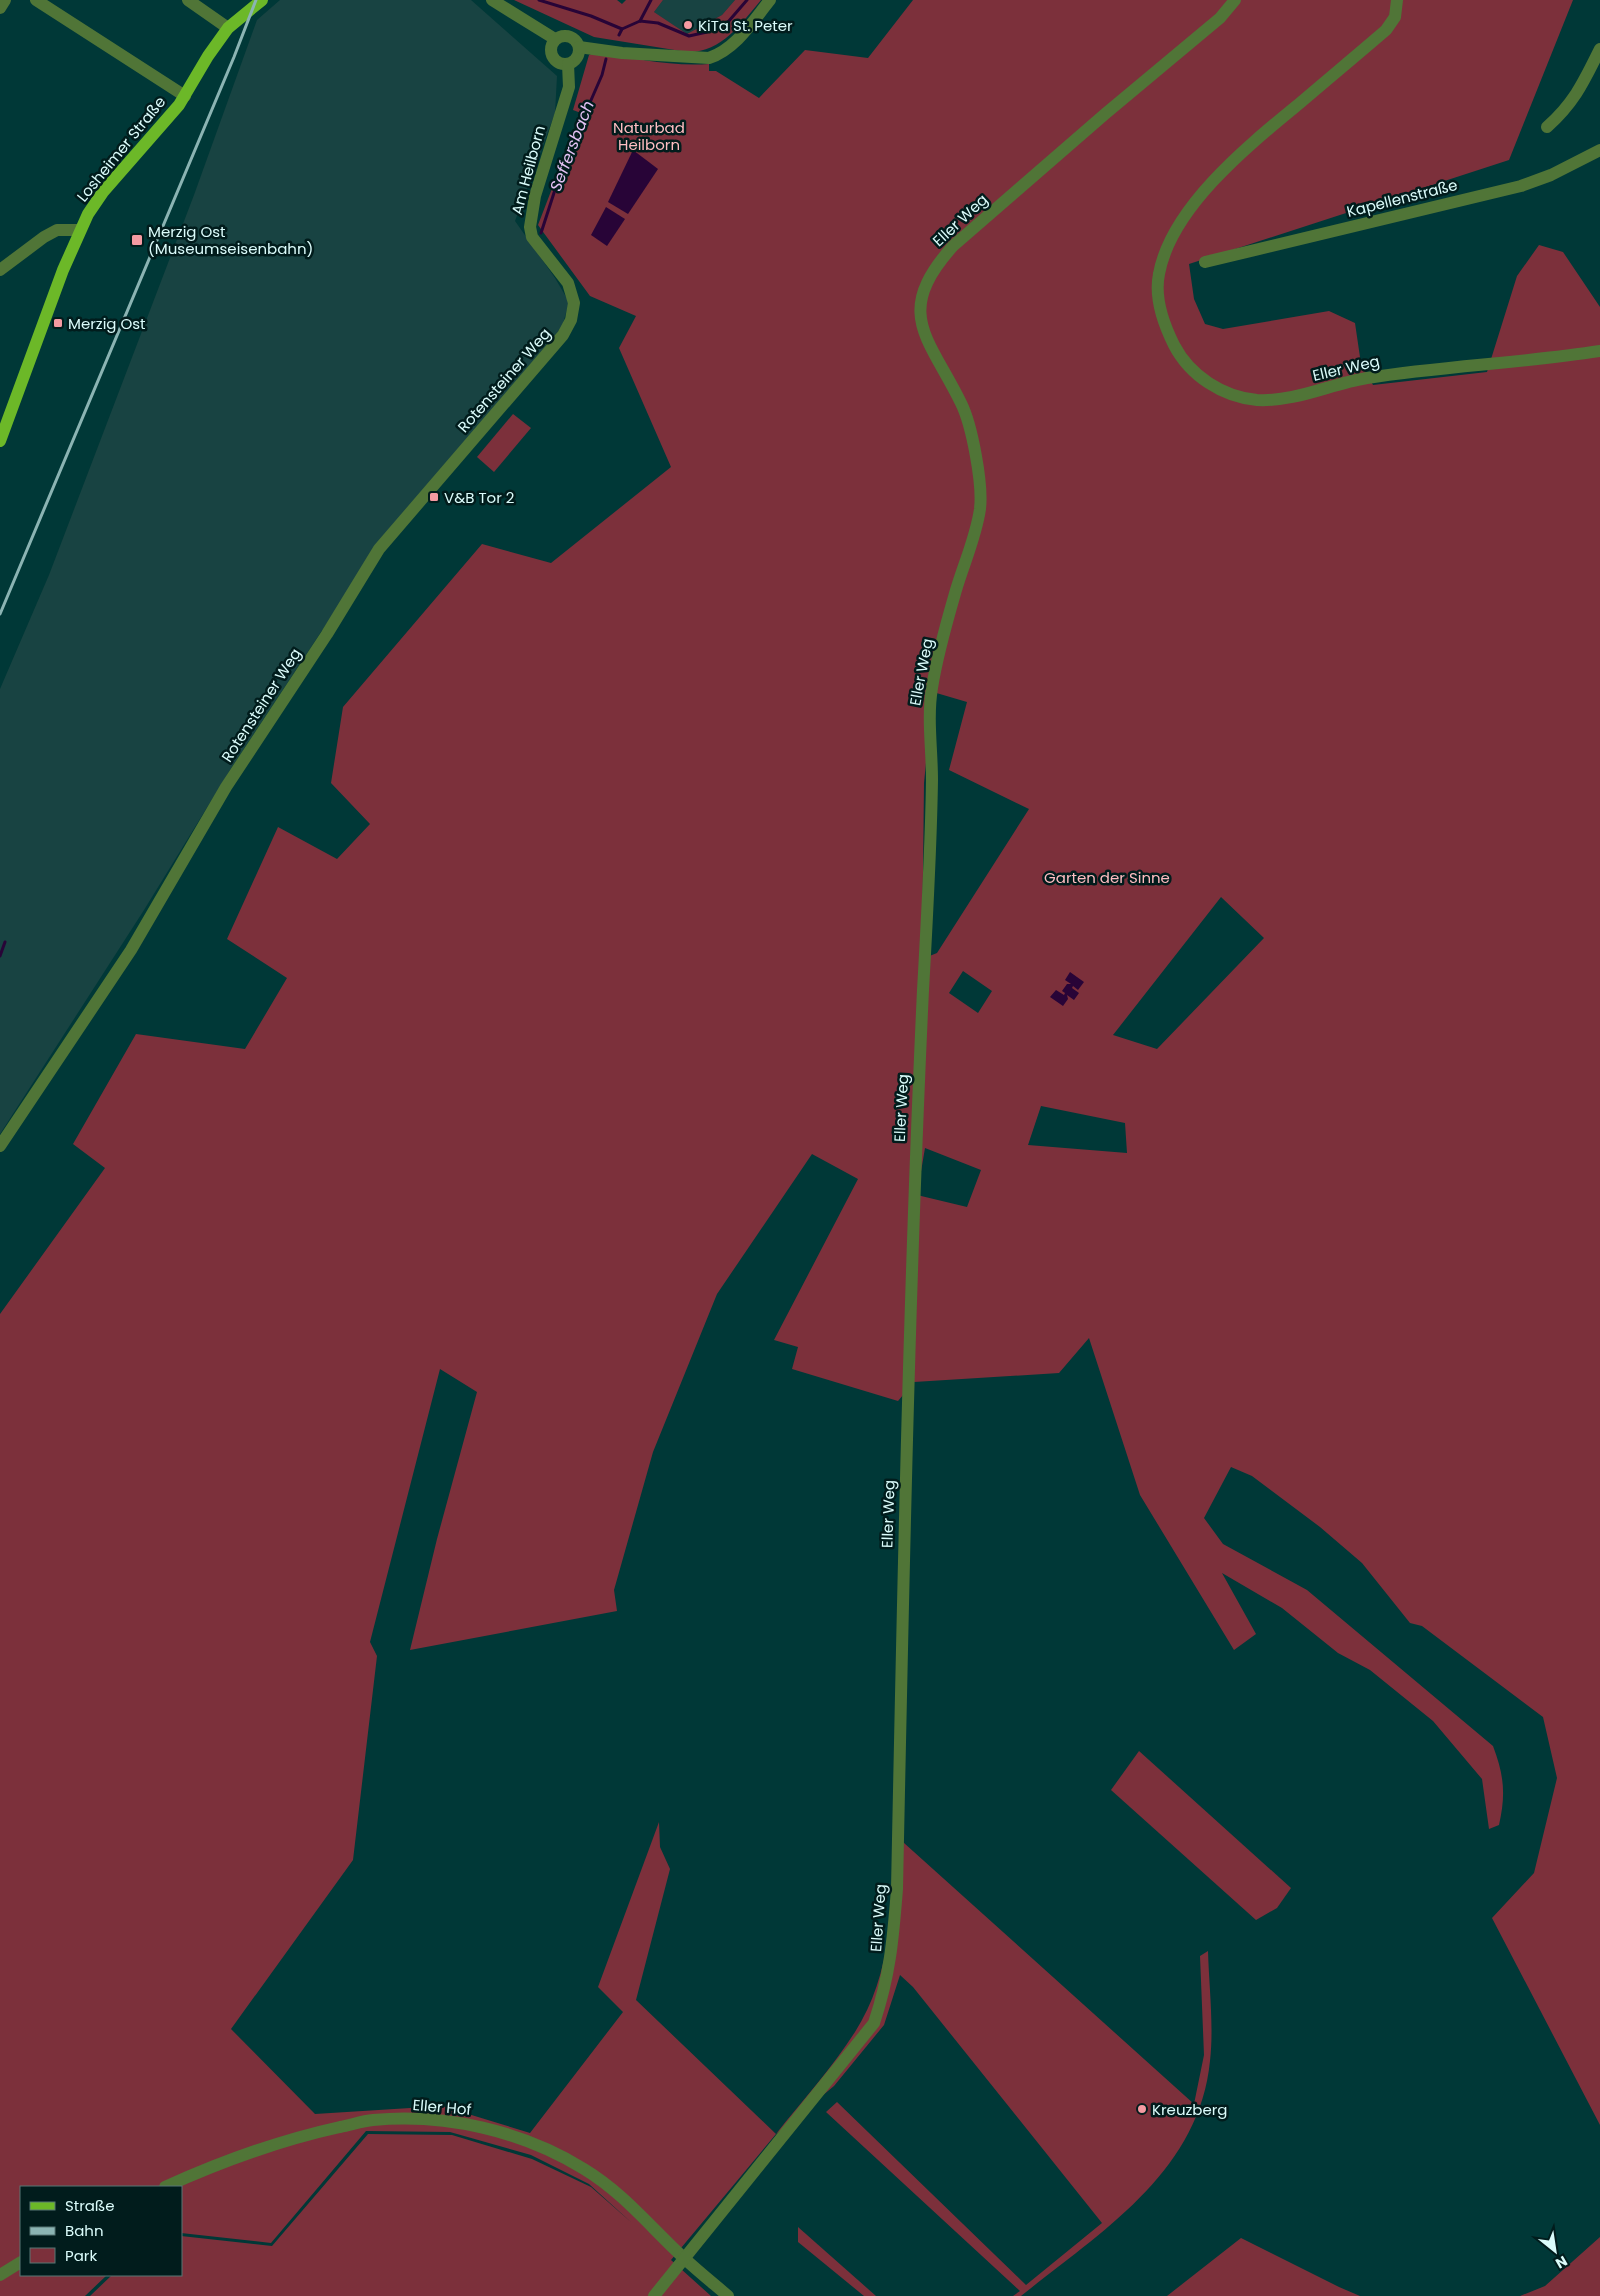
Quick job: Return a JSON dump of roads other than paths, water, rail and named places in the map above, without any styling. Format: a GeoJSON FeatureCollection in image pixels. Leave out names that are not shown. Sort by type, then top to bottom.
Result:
{"type":"FeatureCollection","features":[{"type":"Feature","properties":{"kind":"main road","name":"Losheimer Straße"},"geometry":{"type":"LineString","coordinates":[[0,441],[79,230],[103,192],[149,141],[185,96],[208,56],[228,28],[258,3]]}},
{"type":"Feature","properties":{"kind":"street"},"geometry":{"type":"LineString","coordinates":[[0,8],[5,0]]}},
{"type":"Feature","properties":{"kind":"street"},"geometry":{"type":"LineString","coordinates":[[36,0],[185,96]]}},
{"type":"Feature","properties":{"kind":"street"},"geometry":{"type":"LineString","coordinates":[[188,0],[228,28]]}},
{"type":"Feature","properties":{"kind":"street"},"geometry":{"type":"LineString","coordinates":[[492,0],[555,39]]}},
{"type":"Feature","properties":{"kind":"street"},"geometry":{"type":"LineString","coordinates":[[579,47],[578,56],[568,64],[560,63],[553,58],[551,49],[555,39],[562,36],[571,37],[579,47],[709,58],[720,54],[733,44],[770,0]]}},
{"type":"Feature","properties":{"kind":"street","name":"Eller Weg"},"geometry":{"type":"LineString","coordinates":[[654,2296],[874,2023],[885,1991],[893,1951],[897,1889],[914,1177],[930,851],[932,776],[929,714],[932,687],[943,641],[979,515],[981,500],[977,463],[963,407],[930,349],[920,315],[922,294],[939,262],[954,246],[1105,114],[1220,18],[1235,0]]}},
{"type":"Feature","properties":{"kind":"street","name":"Eller Weg"},"geometry":{"type":"LineString","coordinates":[[1397,0],[1395,17],[1386,30],[1248,146],[1188,210],[1161,263],[1158,283],[1163,319],[1179,353],[1198,375],[1223,391],[1256,400],[1274,400],[1293,398],[1349,381],[1390,374],[1547,359],[1600,351]]}},
{"type":"Feature","properties":{"kind":"street"},"geometry":{"type":"LineString","coordinates":[[1547,127],[1576,96],[1600,49]]}},
{"type":"Feature","properties":{"kind":"street","name":"Am Heilborn"},"geometry":{"type":"LineString","coordinates":[[568,64],[569,87],[535,196],[530,227],[532,237],[568,282],[574,303]]}},
{"type":"Feature","properties":{"kind":"street","name":"Kapellenstraße"},"geometry":{"type":"LineString","coordinates":[[1205,262],[1521,186],[1551,175],[1600,150]]}},
{"type":"Feature","properties":{"kind":"street"},"geometry":{"type":"LineString","coordinates":[[0,270],[44,237],[57,230],[79,230]]}},
{"type":"Feature","properties":{"kind":"street","name":"Rotensteiner Weg"},"geometry":{"type":"LineString","coordinates":[[0,1146],[131,950],[226,787],[327,634],[379,549],[546,358],[563,336],[571,320],[574,303]]}},
{"type":"Feature","properties":{"kind":"street","name":"Eller Hof"},"geometry":{"type":"LineString","coordinates":[[168,2186],[253,2153],[313,2133],[373,2120],[428,2120],[483,2127],[537,2145],[584,2169],[636,2208],[684,2258],[728,2296]]}},
{"type":"Feature","properties":{"kind":"street"},"geometry":{"type":"LineString","coordinates":[[0,2275],[20,2263]]}},
{"type":"Feature","properties":{"kind":"waterway"},"geometry":{"type":"LineString","coordinates":[[539,0],[591,16],[622,29]]}},
{"type":"Feature","properties":{"kind":"waterway"},"geometry":{"type":"LineString","coordinates":[[640,21],[651,0]]}},
{"type":"Feature","properties":{"kind":"waterway","name":"Seffersbach"},"geometry":{"type":"LineString","coordinates":[[619,35],[622,29],[640,21],[658,23],[689,36],[707,32],[728,22],[747,0]]}},
{"type":"Feature","properties":{"kind":"waterway","name":"Seffersbach"},"geometry":{"type":"LineString","coordinates":[[541,233],[564,162],[602,75],[606,59]]}},
{"type":"Feature","properties":{"kind":"waterway","name":"Seffersbach"},"geometry":{"type":"LineString","coordinates":[[0,956],[5,942]]}},
{"type":"Feature","properties":{"kind":"railway"},"geometry":{"type":"LineString","coordinates":[[0,614],[234,57],[256,0]]}},
{"type":"Feature","properties":{"kind":"place","name":"KiTa St. Peter"},"geometry":{"type":"Point","coordinates":[688,25]}},
{"type":"Feature","properties":{"kind":"place","name":"Merzig Ost (Museumseisenbahn)"},"geometry":{"type":"Point","coordinates":[137,240]}},
{"type":"Feature","properties":{"kind":"place","name":"Merzig Ost"},"geometry":{"type":"Point","coordinates":[58,323]}},
{"type":"Feature","properties":{"kind":"place","name":"V&B Tor 2"},"geometry":{"type":"Point","coordinates":[434,497]}},
{"type":"Feature","properties":{"kind":"place","name":"Kreuzberg"},"geometry":{"type":"Point","coordinates":[1142,2109]}},
{"type":"Feature","properties":{"kind":"park label","name":"Naturbad Heilborn"},"geometry":{"type":"Point","coordinates":[649,136]}},
{"type":"Feature","properties":{"kind":"park label","name":"Garten der Sinne"},"geometry":{"type":"Point","coordinates":[1107,877]}}]}
